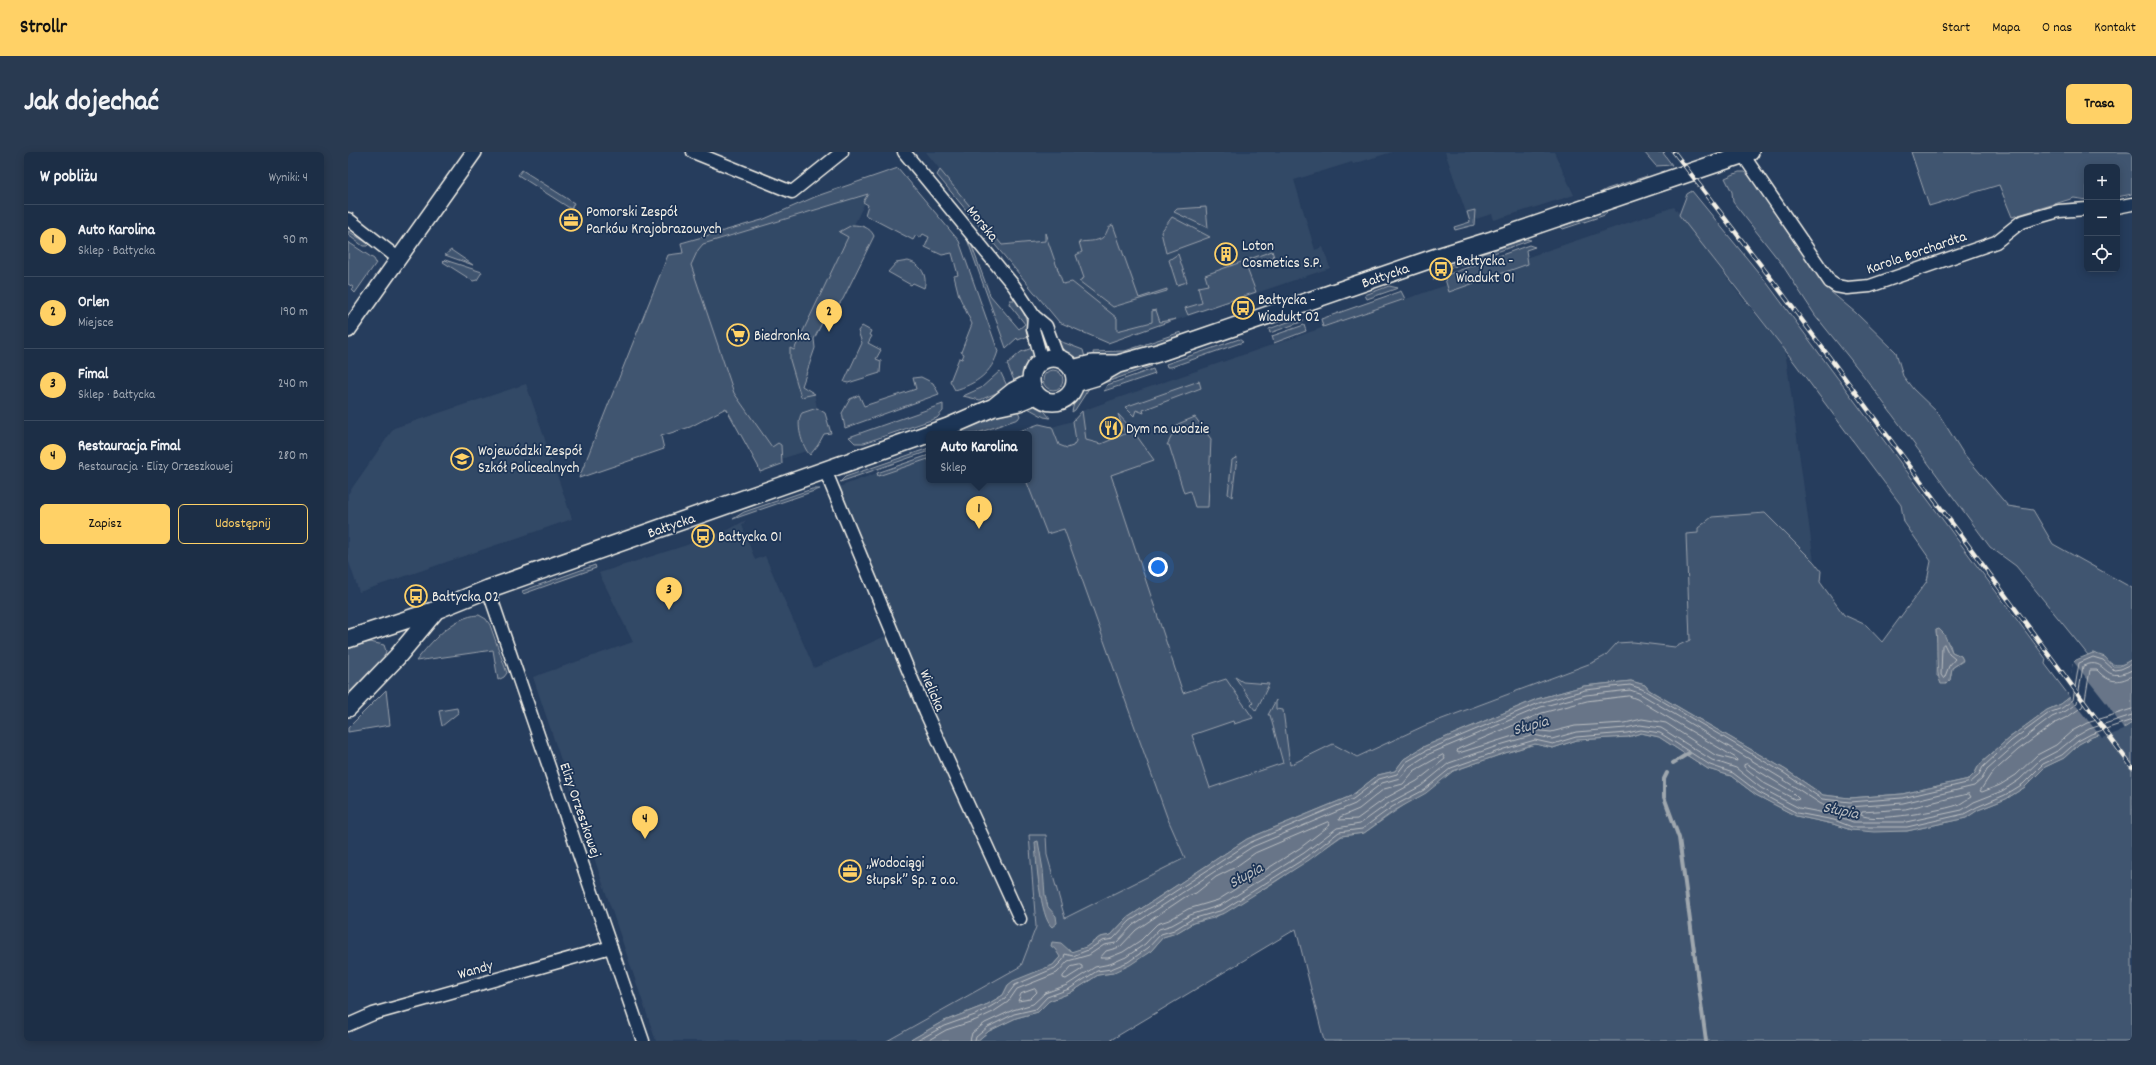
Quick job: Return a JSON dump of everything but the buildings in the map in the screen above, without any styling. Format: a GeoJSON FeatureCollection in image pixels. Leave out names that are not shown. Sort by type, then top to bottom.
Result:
{"type":"FeatureCollection","features":[{"type":"Feature","properties":{"kind":"main road","name":"Bałtycka"},"geometry":{"type":"LineString","coordinates":[[1073,376],[1092,364],[1118,364],[1164,351],[1437,257],[1492,240],[1747,153]]}},
{"type":"Feature","properties":{"kind":"main road"},"geometry":{"type":"LineString","coordinates":[[1050,360],[1068,364],[1073,376],[1069,394],[1058,401],[1050,402],[1033,389],[1031,374],[1050,360]]}},
{"type":"Feature","properties":{"kind":"main road","name":"Bałtycka"},"geometry":{"type":"LineString","coordinates":[[937,431],[994,407],[1014,391],[1033,389]]}},
{"type":"Feature","properties":{"kind":"main road","name":"Bałtycka"},"geometry":{"type":"LineString","coordinates":[[348,640],[436,610],[488,589],[926,435]]}},
{"type":"Feature","properties":{"kind":"main road"},"geometry":{"type":"LineString","coordinates":[[348,708],[397,657],[436,610]]}},
{"type":"Feature","properties":{"kind":"street"},"geometry":{"type":"LineString","coordinates":[[348,330],[400,259],[474,152]]}},
{"type":"Feature","properties":{"kind":"street"},"geometry":{"type":"LineString","coordinates":[[693,152],[792,192],[842,152]]}},
{"type":"Feature","properties":{"kind":"street","name":"Morska"},"geometry":{"type":"LineString","coordinates":[[904,152],[1014,286],[1034,316],[1046,326],[1050,360]]}},
{"type":"Feature","properties":{"kind":"street","name":"Karola Borchardta"},"geometry":{"type":"LineString","coordinates":[[1747,153],[1830,282],[1842,287],[1870,286],[1996,242],[2021,222],[2059,211],[2084,209]]}},
{"type":"Feature","properties":{"kind":"street"},"geometry":{"type":"LineString","coordinates":[[2120,206],[2132,204]]}},
{"type":"Feature","properties":{"kind":"street"},"geometry":{"type":"LineString","coordinates":[[348,219],[400,259]]}},
{"type":"Feature","properties":{"kind":"street","name":"Wielicka"},"geometry":{"type":"LineString","coordinates":[[826,470],[926,713],[1020,919]]}},
{"type":"Feature","properties":{"kind":"street","name":"Elizy Orzeszkowej"},"geometry":{"type":"LineString","coordinates":[[488,589],[643,1041]]}},
{"type":"Feature","properties":{"kind":"street","name":"Wandy"},"geometry":{"type":"LineString","coordinates":[[348,1024],[373,1014],[611,947]]}},
{"type":"Feature","properties":{"kind":"shaded area"},"geometry":{"type":"Polygon","coordinates":[[[926,152],[1392,152],[1353,164],[1352,162],[1294,180],[1315,250],[1323,247],[1330,268],[1108,343],[1059,322],[953,194],[957,191],[926,152]]]}},
{"type":"Feature","properties":{"kind":"shaded area"},"geometry":{"type":"Polygon","coordinates":[[[1445,152],[1554,152],[1574,195],[1494,220],[1492,214],[1469,221],[1445,152]]]}},
{"type":"Feature","properties":{"kind":"shaded area"},"geometry":{"type":"Polygon","coordinates":[[[1644,152],[1665,152],[1663,153],[1672,165],[1656,166],[1644,152]]]}},
{"type":"Feature","properties":{"kind":"shaded area"},"geometry":{"type":"Polygon","coordinates":[[[1911,152],[2132,152],[2132,194],[2120,196],[2120,164],[2084,164],[2084,200],[2074,198],[2012,217],[1999,185],[1929,206],[1911,152]]]}},
{"type":"Feature","properties":{"kind":"shaded area"},"geometry":{"type":"Polygon","coordinates":[[[898,168],[959,241],[998,351],[992,366],[982,376],[963,388],[955,390],[950,381],[959,358],[962,359],[964,354],[961,352],[972,324],[959,296],[954,276],[958,275],[952,253],[942,255],[925,247],[929,237],[923,234],[920,238],[916,235],[913,240],[865,215],[868,205],[863,202],[868,194],[703,244],[698,250],[691,265],[734,393],[772,447],[778,443],[781,445],[782,464],[760,472],[726,408],[690,427],[661,436],[664,449],[579,478],[668,255],[683,253],[681,243],[762,220],[817,196],[898,168]]]}},
{"type":"Feature","properties":{"kind":"shaded area"},"geometry":{"type":"Polygon","coordinates":[[[522,170],[574,203],[571,209],[518,175],[522,170]]]}},
{"type":"Feature","properties":{"kind":"shaded area"},"geometry":{"type":"Polygon","coordinates":[[[940,170],[1002,245],[1045,241],[1045,233],[1063,284],[1072,282],[1117,318],[1117,331],[1152,322],[1152,311],[1156,310],[1160,322],[1176,319],[1108,343],[1059,322],[937,175],[940,170]]]}},
{"type":"Feature","properties":{"kind":"shaded area"},"geometry":{"type":"Polygon","coordinates":[[[1739,172],[1744,172],[1750,176],[1795,243],[1831,292],[1856,313],[1896,352],[1903,376],[1913,389],[1938,413],[1963,453],[2008,506],[2033,510],[2053,544],[2132,588],[2132,659],[2127,663],[2117,665],[2112,664],[2093,653],[2088,655],[2016,566],[1990,547],[1863,375],[1815,315],[1781,263],[1733,202],[1732,192],[1725,178],[1739,172]]]}},
{"type":"Feature","properties":{"kind":"shaded area"},"geometry":{"type":"Polygon","coordinates":[[[1647,176],[1648,178],[1594,196],[1607,189],[1647,176]]]}},
{"type":"Feature","properties":{"kind":"shaded area"},"geometry":{"type":"Polygon","coordinates":[[[1692,191],[1767,283],[2046,659],[2045,664],[2070,697],[2061,704],[2047,710],[2009,738],[1979,765],[1975,773],[1969,779],[1902,794],[1849,798],[1823,795],[1786,770],[1649,690],[1645,685],[1631,681],[1584,686],[1537,699],[1425,746],[1404,759],[1395,771],[1378,775],[1351,796],[1247,839],[1127,918],[1111,935],[1100,937],[1086,947],[1060,957],[1053,965],[1008,985],[1003,995],[988,1004],[942,1022],[909,1041],[887,1041],[1021,966],[1036,927],[1029,835],[1046,835],[1047,855],[1065,918],[1185,858],[1167,817],[1064,529],[1047,534],[1027,483],[1032,483],[1032,431],[1019,431],[1039,424],[1052,427],[1059,445],[1067,448],[1073,446],[1076,441],[1073,421],[1082,411],[1086,440],[1101,444],[1125,434],[1118,414],[1131,428],[1154,460],[1111,475],[1183,693],[1226,679],[1253,718],[1234,724],[1233,721],[1192,735],[1210,788],[1283,763],[1270,715],[1268,715],[1276,700],[1276,709],[1283,710],[1290,765],[1333,744],[1357,757],[1426,725],[1594,662],[1605,656],[1617,643],[1633,642],[1675,647],[1690,640],[1686,534],[1698,533],[1698,528],[1712,517],[1765,513],[1814,562],[1821,571],[1820,582],[1844,615],[1866,625],[1882,642],[1927,581],[1931,561],[1904,522],[1901,505],[1785,350],[1679,215],[1687,194],[1692,191]],[[1936,630],[1938,647],[1937,676],[1950,680],[1952,668],[1963,661],[1961,656],[1952,652],[1950,645],[1936,630]]]}},
{"type":"Feature","properties":{"kind":"shaded area"},"geometry":{"type":"Polygon","coordinates":[[[869,194],[798,340],[802,386],[814,393],[817,408],[804,412],[799,417],[806,451],[781,459],[734,393],[691,265],[698,250],[703,244],[869,194]]]}},
{"type":"Feature","properties":{"kind":"shaded area"},"geometry":{"type":"Polygon","coordinates":[[[1206,207],[1208,228],[1174,212],[1177,209],[1206,207]]]}},
{"type":"Feature","properties":{"kind":"shaded area"},"geometry":{"type":"Polygon","coordinates":[[[1674,207],[1742,298],[1785,350],[1814,562],[1805,569],[1818,613],[1571,670],[1426,725],[1361,755],[1167,817],[1185,859],[1065,918],[1047,855],[1046,835],[1029,835],[1036,927],[1021,966],[887,1041],[656,1041],[533,677],[633,642],[599,573],[684,546],[728,530],[746,520],[742,525],[755,560],[765,556],[814,668],[888,635],[836,488],[877,473],[878,475],[926,460],[926,483],[1032,483],[1032,431],[1019,431],[1039,424],[1052,427],[1073,421],[1082,411],[1674,207]]]}},
{"type":"Feature","properties":{"kind":"shaded area"},"geometry":{"type":"Polygon","coordinates":[[[1475,210],[1474,225],[1455,230],[1454,227],[1470,222],[1467,212],[1475,210]]]}},
{"type":"Feature","properties":{"kind":"shaded area"},"geometry":{"type":"Polygon","coordinates":[[[1604,211],[1607,212],[1605,215],[1563,229],[1560,227],[1604,211]]]}},
{"type":"Feature","properties":{"kind":"shaded area"},"geometry":{"type":"Polygon","coordinates":[[[1172,217],[1210,237],[1166,253],[1161,232],[1172,217]]]}},
{"type":"Feature","properties":{"kind":"shaded area"},"geometry":{"type":"Polygon","coordinates":[[[852,225],[865,227],[870,230],[874,236],[843,299],[834,310],[825,317],[814,339],[815,348],[802,386],[815,394],[801,397],[790,360],[790,348],[794,350],[848,237],[839,232],[852,225]]]}},
{"type":"Feature","properties":{"kind":"shaded area"},"geometry":{"type":"Polygon","coordinates":[[[1113,225],[1139,298],[1167,289],[1167,291],[1113,307],[1079,281],[1084,278],[1076,255],[1082,252],[1079,242],[1100,239],[1113,225]]]}},
{"type":"Feature","properties":{"kind":"shaded area"},"geometry":{"type":"Polygon","coordinates":[[[348,231],[369,244],[367,246],[363,246],[348,235],[348,231]]]}},
{"type":"Feature","properties":{"kind":"shaded area"},"geometry":{"type":"Polygon","coordinates":[[[967,239],[971,244],[990,295],[1019,329],[1025,324],[1009,304],[1010,300],[1015,300],[1018,303],[1025,316],[1031,335],[1018,340],[1017,338],[1006,348],[967,239]]]}},
{"type":"Feature","properties":{"kind":"shaded area"},"geometry":{"type":"Polygon","coordinates":[[[1525,239],[1531,240],[1448,269],[1447,266],[1525,239]]]}},
{"type":"Feature","properties":{"kind":"shaded area"},"geometry":{"type":"Polygon","coordinates":[[[348,242],[374,259],[376,263],[355,293],[352,290],[353,287],[348,284],[348,242]]]}},
{"type":"Feature","properties":{"kind":"shaded area"},"geometry":{"type":"Polygon","coordinates":[[[1529,245],[1535,247],[1526,250],[1528,264],[1449,292],[1444,276],[1433,280],[1529,245]]]}},
{"type":"Feature","properties":{"kind":"shaded area"},"geometry":{"type":"Polygon","coordinates":[[[451,250],[473,265],[445,255],[451,250]]]}},
{"type":"Feature","properties":{"kind":"shaded area"},"geometry":{"type":"Polygon","coordinates":[[[1272,251],[1274,257],[1246,266],[1256,292],[1188,315],[1185,308],[1202,303],[1198,287],[1208,285],[1205,275],[1272,251]]]}},
{"type":"Feature","properties":{"kind":"shaded area"},"geometry":{"type":"Polygon","coordinates":[[[1178,254],[1187,282],[1177,285],[1169,260],[1178,254]]]}},
{"type":"Feature","properties":{"kind":"shaded area"},"geometry":{"type":"Polygon","coordinates":[[[445,260],[482,272],[477,280],[473,281],[443,262],[445,260]]]}},
{"type":"Feature","properties":{"kind":"shaded area"},"geometry":{"type":"Polygon","coordinates":[[[908,261],[917,265],[922,271],[925,279],[924,288],[913,283],[911,285],[888,272],[896,263],[908,261]]]}},
{"type":"Feature","properties":{"kind":"shaded area"},"geometry":{"type":"Polygon","coordinates":[[[1389,286],[1398,288],[1367,299],[1365,295],[1389,286]]]}},
{"type":"Feature","properties":{"kind":"shaded area"},"geometry":{"type":"Polygon","coordinates":[[[1401,291],[1405,299],[1323,327],[1321,319],[1401,291]]]}},
{"type":"Feature","properties":{"kind":"shaded area"},"geometry":{"type":"Polygon","coordinates":[[[1296,319],[1304,321],[1270,333],[1269,329],[1296,319]]]}},
{"type":"Feature","properties":{"kind":"shaded area"},"geometry":{"type":"Polygon","coordinates":[[[1304,325],[1306,331],[1274,343],[1272,336],[1304,325]]]}},
{"type":"Feature","properties":{"kind":"shaded area"},"geometry":{"type":"Polygon","coordinates":[[[862,326],[871,331],[869,335],[872,336],[868,343],[881,350],[876,359],[881,361],[880,373],[848,383],[844,382],[862,343],[858,331],[862,326]]]}},
{"type":"Feature","properties":{"kind":"shaded area"},"geometry":{"type":"Polygon","coordinates":[[[1181,332],[1181,337],[1140,350],[1094,359],[1093,352],[1125,351],[1181,332]]]}},
{"type":"Feature","properties":{"kind":"shaded area"},"geometry":{"type":"Polygon","coordinates":[[[1239,339],[1243,342],[1171,367],[1167,367],[1166,364],[1239,339]]]}},
{"type":"Feature","properties":{"kind":"shaded area"},"geometry":{"type":"Polygon","coordinates":[[[1057,340],[1083,350],[1086,361],[1068,354],[1057,340]]]}},
{"type":"Feature","properties":{"kind":"shaded area"},"geometry":{"type":"Polygon","coordinates":[[[1035,347],[1034,358],[1030,367],[1015,383],[1007,364],[1021,352],[1035,347]]]}},
{"type":"Feature","properties":{"kind":"shaded area"},"geometry":{"type":"Polygon","coordinates":[[[1148,363],[1152,366],[1104,383],[1100,380],[1148,363]]]}},
{"type":"Feature","properties":{"kind":"shaded area"},"geometry":{"type":"Polygon","coordinates":[[[1153,369],[1155,374],[1104,391],[1107,385],[1153,369]]]}},
{"type":"Feature","properties":{"kind":"shaded area"},"geometry":{"type":"Polygon","coordinates":[[[1053,370],[1060,373],[1063,380],[1060,387],[1053,390],[1046,387],[1043,380],[1046,373],[1053,370]]]}},
{"type":"Feature","properties":{"kind":"shaded area"},"geometry":{"type":"Polygon","coordinates":[[[1000,371],[1008,388],[980,400],[963,396],[981,388],[1000,371]]]}},
{"type":"Feature","properties":{"kind":"shaded area"},"geometry":{"type":"Polygon","coordinates":[[[921,377],[933,383],[939,394],[845,428],[842,413],[850,399],[859,395],[864,406],[916,389],[913,378],[921,377]]]}},
{"type":"Feature","properties":{"kind":"shaded area"},"geometry":{"type":"Polygon","coordinates":[[[1199,381],[1201,388],[1143,410],[1144,413],[1136,410],[1134,416],[1125,407],[1199,381]]]}},
{"type":"Feature","properties":{"kind":"shaded area","name":"Wojewódzki Zespół Szkół Policealnych"},"geometry":{"type":"Polygon","coordinates":[[[526,384],[572,519],[359,592],[348,559],[348,494],[394,428],[526,384]]]}},
{"type":"Feature","properties":{"kind":"shaded area"},"geometry":{"type":"Polygon","coordinates":[[[1091,385],[1075,410],[1072,412],[1074,403],[1078,396],[1091,385]]]}},
{"type":"Feature","properties":{"kind":"shaded area"},"geometry":{"type":"Polygon","coordinates":[[[943,404],[943,411],[937,418],[864,443],[855,443],[849,437],[943,404]]]}},
{"type":"Feature","properties":{"kind":"shaded area"},"geometry":{"type":"Polygon","coordinates":[[[1035,405],[1042,408],[1050,418],[1044,417],[1026,407],[1035,405]]]}},
{"type":"Feature","properties":{"kind":"shaded area"},"geometry":{"type":"Polygon","coordinates":[[[817,408],[825,413],[831,433],[824,434],[810,455],[802,441],[799,422],[802,413],[817,408]]]}},
{"type":"Feature","properties":{"kind":"shaded area"},"geometry":{"type":"Polygon","coordinates":[[[1017,408],[1020,416],[1018,419],[984,431],[964,431],[966,428],[1017,408]]]}},
{"type":"Feature","properties":{"kind":"shaded area"},"geometry":{"type":"Polygon","coordinates":[[[1195,417],[1211,439],[1208,507],[1195,507],[1190,491],[1184,493],[1169,445],[1167,445],[1178,424],[1195,417]]]}},
{"type":"Feature","properties":{"kind":"shaded area"},"geometry":{"type":"Polygon","coordinates":[[[926,449],[926,452],[840,482],[845,477],[926,449]]]}},
{"type":"Feature","properties":{"kind":"shaded area"},"geometry":{"type":"Polygon","coordinates":[[[926,456],[926,460],[878,476],[877,473],[926,456]]]}},
{"type":"Feature","properties":{"kind":"shaded area"},"geometry":{"type":"Polygon","coordinates":[[[1237,457],[1232,497],[1228,494],[1232,460],[1237,457]]]}},
{"type":"Feature","properties":{"kind":"shaded area"},"geometry":{"type":"Polygon","coordinates":[[[812,489],[820,489],[733,519],[744,512],[812,489]]]}},
{"type":"Feature","properties":{"kind":"shaded area"},"geometry":{"type":"Polygon","coordinates":[[[595,565],[596,568],[523,594],[522,591],[595,565]]]}},
{"type":"Feature","properties":{"kind":"shaded area"},"geometry":{"type":"Polygon","coordinates":[[[479,615],[486,619],[490,625],[507,673],[504,677],[498,680],[493,650],[416,661],[443,631],[469,616],[479,615]]]}},
{"type":"Feature","properties":{"kind":"shaded area"},"geometry":{"type":"Polygon","coordinates":[[[370,642],[384,645],[386,651],[384,658],[348,697],[348,648],[370,642]]]}},
{"type":"Feature","properties":{"kind":"shaded area"},"geometry":{"type":"Polygon","coordinates":[[[1235,677],[1243,682],[1269,684],[1256,711],[1251,705],[1253,703],[1235,677]]]}},
{"type":"Feature","properties":{"kind":"shaded area"},"geometry":{"type":"Polygon","coordinates":[[[386,690],[390,725],[348,732],[348,728],[386,690]]]}},
{"type":"Feature","properties":{"kind":"shaded area"},"geometry":{"type":"Polygon","coordinates":[[[457,708],[458,713],[442,726],[439,711],[457,708]]]}},
{"type":"Feature","properties":{"kind":"shaded area"},"geometry":{"type":"Polygon","coordinates":[[[2132,723],[2132,1041],[1324,1041],[1296,929],[1109,1041],[977,1041],[989,1031],[1016,1018],[1038,1012],[1049,1001],[1070,993],[1098,975],[1113,973],[1151,951],[1163,937],[1176,933],[1193,923],[1214,918],[1275,882],[1342,836],[1364,833],[1453,771],[1535,744],[1553,748],[1577,740],[1628,737],[1641,733],[1659,737],[1708,769],[1731,776],[1756,795],[1796,816],[1833,824],[1851,830],[1907,831],[1966,818],[1978,810],[2006,799],[2025,787],[2045,767],[2064,758],[2079,744],[2092,737],[2132,723]]]}},
{"type":"Feature","properties":{"kind":"water"},"geometry":{"type":"Polygon","coordinates":[[[1939,629],[1944,634],[1952,652],[1961,656],[1963,660],[1952,668],[1950,680],[1946,684],[1941,684],[1937,666],[1936,630],[1939,629]]]}},
{"type":"Feature","properties":{"kind":"water","name":"Słupia"},"geometry":{"type":"Polygon","coordinates":[[[2093,653],[2105,657],[2113,666],[2120,666],[2132,659],[2132,723],[2124,728],[2092,737],[2079,744],[2064,758],[2045,767],[2025,787],[2006,799],[1978,810],[1966,818],[1907,831],[1874,832],[1851,830],[1833,824],[1796,816],[1756,795],[1731,776],[1708,769],[1659,737],[1641,733],[1628,737],[1577,740],[1553,748],[1535,744],[1453,771],[1426,793],[1394,811],[1364,833],[1341,836],[1309,860],[1225,913],[1193,923],[1176,933],[1163,937],[1151,951],[1130,965],[1113,973],[1098,975],[1070,993],[1049,1001],[1038,1012],[1016,1018],[989,1031],[977,1041],[909,1041],[942,1022],[988,1004],[1003,995],[1008,985],[1013,981],[1053,965],[1060,957],[1051,946],[1052,942],[1061,943],[1071,952],[1086,947],[1100,937],[1111,935],[1127,918],[1247,839],[1351,796],[1378,775],[1395,771],[1404,759],[1425,746],[1537,699],[1584,686],[1631,681],[1645,685],[1649,690],[1786,770],[1823,795],[1850,798],[1902,794],[1969,779],[1975,773],[1979,765],[2009,738],[2047,710],[2061,704],[2070,697],[2073,663],[2076,660],[2093,653]]]}},
{"type":"Feature","properties":{"kind":"water"},"geometry":{"type":"Polygon","coordinates":[[[1038,841],[1043,870],[1045,895],[1048,907],[1056,916],[1057,923],[1052,927],[1044,912],[1039,888],[1035,842],[1038,841]]]}},
{"type":"Feature","properties":{"kind":"pier"},"geometry":{"type":"Polygon","coordinates":[[[2073,661],[2107,704],[2124,730],[2102,738],[2068,695],[2073,661]]]}},
{"type":"Feature","properties":{"kind":"waterway"},"geometry":{"type":"LineString","coordinates":[[1673,763],[1689,753]]}},
{"type":"Feature","properties":{"kind":"waterway"},"geometry":{"type":"LineString","coordinates":[[1667,773],[1664,779],[1664,797],[1679,838],[1706,1041]]}},
{"type":"Feature","properties":{"kind":"railway"},"geometry":{"type":"LineString","coordinates":[[1674,152],[1776,285],[2132,767]]}},
{"type":"Feature","properties":{"kind":"place","name":"Pomorski Zespół Parków Krajobrazowych"},"geometry":{"type":"Point","coordinates":[571,220]}},
{"type":"Feature","properties":{"kind":"place","name":"Loton Cosmetics S.P."},"geometry":{"type":"Point","coordinates":[1226,254]}},
{"type":"Feature","properties":{"kind":"place","name":"Bałtycka - Wiadukt 01"},"geometry":{"type":"Point","coordinates":[1441,269]}},
{"type":"Feature","properties":{"kind":"place","name":"Bałtycka - Wiadukt 02"},"geometry":{"type":"Point","coordinates":[1243,308]}},
{"type":"Feature","properties":{"kind":"place","name":"Orlen"},"geometry":{"type":"Point","coordinates":[829,332]}},
{"type":"Feature","properties":{"kind":"place","name":"Biedronka"},"geometry":{"type":"Point","coordinates":[738,335]}},
{"type":"Feature","properties":{"kind":"place","name":"Dym na wodzie"},"geometry":{"type":"Point","coordinates":[1111,428]}},
{"type":"Feature","properties":{"kind":"place","name":"Wojewódzki Zespół Szkół Policealnych"},"geometry":{"type":"Point","coordinates":[462,459]}},
{"type":"Feature","properties":{"kind":"place","name":"Auto Karolina"},"geometry":{"type":"Point","coordinates":[979,529]}},
{"type":"Feature","properties":{"kind":"place","name":"Bałtycka 01"},"geometry":{"type":"Point","coordinates":[703,536]}},
{"type":"Feature","properties":{"kind":"place","name":"Bałtycka 02"},"geometry":{"type":"Point","coordinates":[416,596]}},
{"type":"Feature","properties":{"kind":"place","name":"Fimal"},"geometry":{"type":"Point","coordinates":[669,610]}},
{"type":"Feature","properties":{"kind":"place","name":"Restauracja Fimal"},"geometry":{"type":"Point","coordinates":[645,839]}},
{"type":"Feature","properties":{"kind":"place","name":"„Wodociągi Słupsk” Sp. z o.o."},"geometry":{"type":"Point","coordinates":[850,871]}}]}
